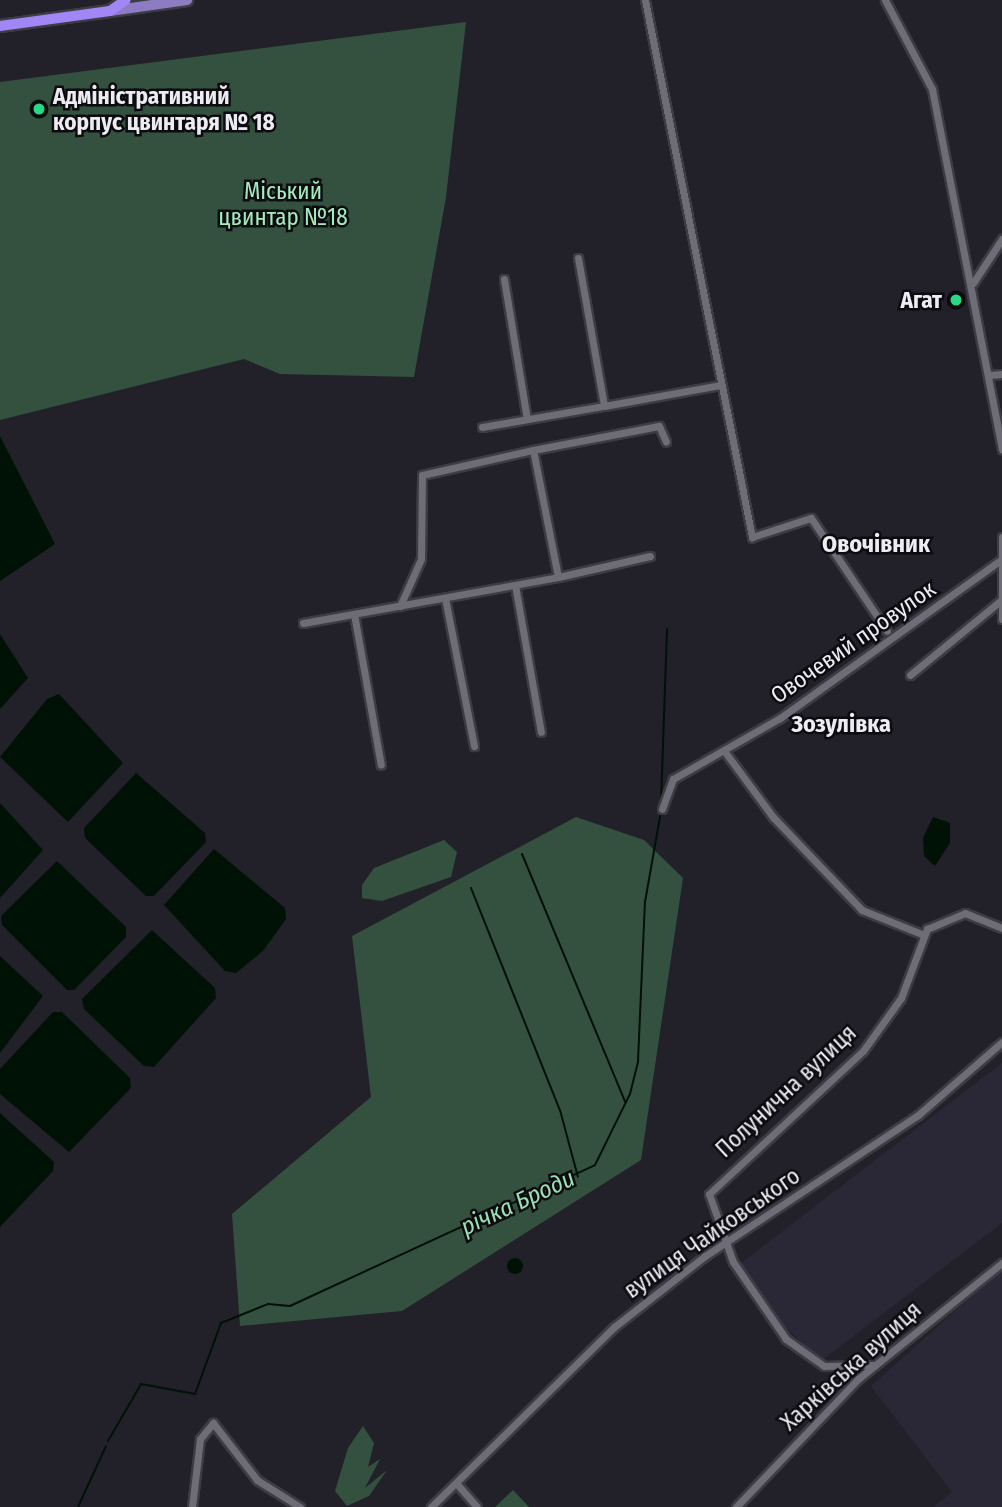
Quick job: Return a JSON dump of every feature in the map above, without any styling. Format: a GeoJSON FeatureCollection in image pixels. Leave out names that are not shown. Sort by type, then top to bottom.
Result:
{"type":"FeatureCollection","features":[{"type":"Feature","properties":{"kind":"highway"},"geometry":{"type":"LineString","coordinates":[[0,26],[110,11],[126,0]]}},
{"type":"Feature","properties":{"kind":"main road"},"geometry":{"type":"LineString","coordinates":[[110,11],[187,0]]}},
{"type":"Feature","properties":{"kind":"street"},"geometry":{"type":"LineString","coordinates":[[645,0],[752,537],[811,518],[887,631]]}},
{"type":"Feature","properties":{"kind":"street"},"geometry":{"type":"LineString","coordinates":[[885,0],[932,89],[973,283],[1002,449]]}},
{"type":"Feature","properties":{"kind":"street"},"geometry":{"type":"LineString","coordinates":[[973,283],[1002,239]]}},
{"type":"Feature","properties":{"kind":"street"},"geometry":{"type":"LineString","coordinates":[[578,258],[604,405]]}},
{"type":"Feature","properties":{"kind":"street"},"geometry":{"type":"LineString","coordinates":[[504,279],[527,419]]}},
{"type":"Feature","properties":{"kind":"street"},"geometry":{"type":"LineString","coordinates":[[989,375],[1002,374]]}},
{"type":"Feature","properties":{"kind":"street"},"geometry":{"type":"LineString","coordinates":[[482,427],[721,385]]}},
{"type":"Feature","properties":{"kind":"street"},"geometry":{"type":"LineString","coordinates":[[400,606],[421,559],[422,475],[659,426],[666,442]]}},
{"type":"Feature","properties":{"kind":"street"},"geometry":{"type":"LineString","coordinates":[[533,450],[558,577]]}},
{"type":"Feature","properties":{"kind":"street"},"geometry":{"type":"LineString","coordinates":[[1002,537],[1002,619]]}},
{"type":"Feature","properties":{"kind":"street"},"geometry":{"type":"LineString","coordinates":[[303,623],[558,577],[650,556]]}},
{"type":"Feature","properties":{"kind":"street","name":"Овочевий провулок"},"geometry":{"type":"LineString","coordinates":[[662,808],[673,779],[725,752],[1001,560]]}},
{"type":"Feature","properties":{"kind":"street"},"geometry":{"type":"LineString","coordinates":[[515,585],[541,732]]}},
{"type":"Feature","properties":{"kind":"street"},"geometry":{"type":"LineString","coordinates":[[445,598],[474,746]]}},
{"type":"Feature","properties":{"kind":"street"},"geometry":{"type":"LineString","coordinates":[[910,675],[1000,601]]}},
{"type":"Feature","properties":{"kind":"street"},"geometry":{"type":"LineString","coordinates":[[354,614],[381,765]]}},
{"type":"Feature","properties":{"kind":"street"},"geometry":{"type":"LineString","coordinates":[[725,752],[773,817],[862,910],[924,935],[937,922],[965,913],[1002,928]]}},
{"type":"Feature","properties":{"kind":"street","name":"Полунична вулиця"},"geometry":{"type":"LineString","coordinates":[[875,1365],[824,1366],[799,1351],[750,1292],[724,1243],[710,1207],[712,1188],[863,1051],[906,989],[924,935]]}},
{"type":"Feature","properties":{"kind":"street","name":"вулиця Чайковського"},"geometry":{"type":"LineString","coordinates":[[431,1507],[457,1484],[589,1348],[724,1243],[912,1120],[1002,1041]]}},
{"type":"Feature","properties":{"kind":"street","name":"Харківська вулиця"},"geometry":{"type":"LineString","coordinates":[[736,1507],[875,1365],[1002,1263]]}},
{"type":"Feature","properties":{"kind":"street"},"geometry":{"type":"LineString","coordinates":[[192,1507],[200,1439],[213,1423],[257,1480],[300,1507]]}},
{"type":"Feature","properties":{"kind":"street"},"geometry":{"type":"LineString","coordinates":[[457,1484],[477,1507]]}},
{"type":"Feature","properties":{"kind":"shaded area"},"geometry":{"type":"Polygon","coordinates":[[[0,436],[55,544],[0,581],[0,436]]]}},
{"type":"Feature","properties":{"kind":"shaded area"},"geometry":{"type":"Polygon","coordinates":[[[0,634],[28,678],[0,709],[0,634]]]}},
{"type":"Feature","properties":{"kind":"shaded area"},"geometry":{"type":"Polygon","coordinates":[[[59,694],[123,763],[68,822],[0,757],[47,699],[59,694]]]}},
{"type":"Feature","properties":{"kind":"shaded area"},"geometry":{"type":"Polygon","coordinates":[[[136,773],[205,833],[206,842],[154,896],[146,896],[85,838],[84,828],[136,773]]]}},
{"type":"Feature","properties":{"kind":"shaded area"},"geometry":{"type":"Polygon","coordinates":[[[0,803],[43,850],[0,898],[0,803]]]}},
{"type":"Feature","properties":{"kind":"shaded area"},"geometry":{"type":"Polygon","coordinates":[[[933,817],[950,823],[950,843],[935,866],[924,856],[923,838],[933,817]]]}},
{"type":"Feature","properties":{"kind":"shaded area"},"geometry":{"type":"Polygon","coordinates":[[[214,849],[285,908],[286,919],[263,951],[236,973],[225,971],[164,905],[214,849]]]}},
{"type":"Feature","properties":{"kind":"shaded area"},"geometry":{"type":"Polygon","coordinates":[[[57,861],[126,927],[126,937],[74,990],[67,990],[2,925],[1,916],[57,861]]]}},
{"type":"Feature","properties":{"kind":"shaded area"},"geometry":{"type":"Polygon","coordinates":[[[152,930],[215,988],[216,998],[154,1067],[144,1066],[84,1009],[82,999],[152,930]]]}},
{"type":"Feature","properties":{"kind":"shaded area"},"geometry":{"type":"Polygon","coordinates":[[[0,956],[43,996],[0,1053],[0,956]]]}},
{"type":"Feature","properties":{"kind":"shaded area"},"geometry":{"type":"Polygon","coordinates":[[[53,1012],[62,1012],[130,1078],[131,1088],[69,1152],[0,1094],[0,1069],[53,1012]]]}},
{"type":"Feature","properties":{"kind":"shaded area"},"geometry":{"type":"Polygon","coordinates":[[[1002,1063],[1002,1223],[821,1361],[774,1316],[736,1267],[1002,1063]]]}},
{"type":"Feature","properties":{"kind":"shaded area"},"geometry":{"type":"Polygon","coordinates":[[[0,1113],[54,1162],[53,1171],[0,1227],[0,1113]]]}},
{"type":"Feature","properties":{"kind":"shaded area"},"geometry":{"type":"Polygon","coordinates":[[[515,1258],[521,1260],[521,1272],[515,1274],[509,1272],[507,1266],[509,1260],[515,1258]]]}},
{"type":"Feature","properties":{"kind":"shaded area"},"geometry":{"type":"Polygon","coordinates":[[[1002,1269],[1002,1507],[933,1507],[952,1492],[871,1386],[1002,1269]]]}},
{"type":"Feature","properties":{"kind":"green space","name":"Міський цвинтар №18"},"geometry":{"type":"Polygon","coordinates":[[[466,22],[446,197],[414,377],[280,374],[244,359],[0,420],[0,82],[466,22]]]}},
{"type":"Feature","properties":{"kind":"green space"},"geometry":{"type":"Polygon","coordinates":[[[576,817],[644,840],[683,878],[641,1160],[402,1311],[240,1326],[232,1214],[371,1097],[352,936],[576,817]]]}},
{"type":"Feature","properties":{"kind":"green space"},"geometry":{"type":"Polygon","coordinates":[[[444,840],[457,852],[451,877],[382,901],[362,898],[362,885],[374,868],[444,840]]]}},
{"type":"Feature","properties":{"kind":"green space"},"geometry":{"type":"Polygon","coordinates":[[[363,1426],[374,1443],[368,1467],[380,1459],[365,1488],[387,1470],[369,1496],[347,1506],[335,1491],[348,1448],[363,1426]]]}},
{"type":"Feature","properties":{"kind":"green space"},"geometry":{"type":"Polygon","coordinates":[[[513,1490],[529,1507],[495,1507],[513,1490]]]}},
{"type":"Feature","properties":{"kind":"waterway","name":"річка Броди"},"geometry":{"type":"LineString","coordinates":[[661,802],[667,629]]}},
{"type":"Feature","properties":{"kind":"waterway","name":"річка Броди"},"geometry":{"type":"LineString","coordinates":[[108,1441],[141,1384],[195,1394],[221,1323],[268,1304],[290,1306],[595,1165],[630,1094],[638,1061],[645,902],[661,811]]}},
{"type":"Feature","properties":{"kind":"waterway"},"geometry":{"type":"LineString","coordinates":[[522,854],[625,1101]]}},
{"type":"Feature","properties":{"kind":"waterway"},"geometry":{"type":"LineString","coordinates":[[471,888],[560,1110],[578,1177]]}},
{"type":"Feature","properties":{"kind":"waterway","name":"річка Броди"},"geometry":{"type":"LineString","coordinates":[[78,1507],[106,1446]]}},
{"type":"Feature","properties":{"kind":"place","name":"Адміністративний корпус цвинтаря № 18"},"geometry":{"type":"Point","coordinates":[39,109]}},
{"type":"Feature","properties":{"kind":"place","name":"Агат"},"geometry":{"type":"Point","coordinates":[956,300]}},
{"type":"Feature","properties":{"kind":"district","name":"Овочівник"},"geometry":{"type":"Point","coordinates":[876,545]}},
{"type":"Feature","properties":{"kind":"district","name":"Зозулівка"},"geometry":{"type":"Point","coordinates":[841,725]}}]}
